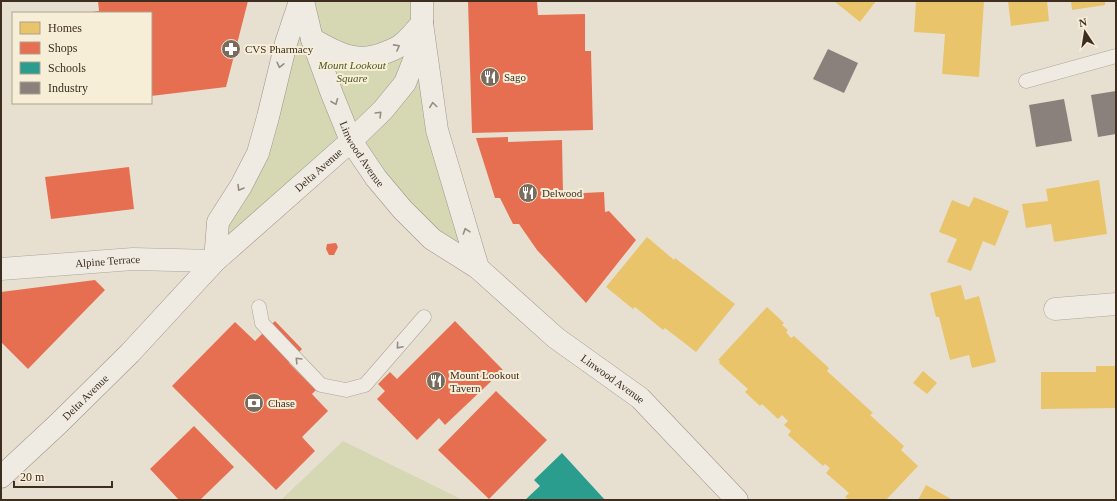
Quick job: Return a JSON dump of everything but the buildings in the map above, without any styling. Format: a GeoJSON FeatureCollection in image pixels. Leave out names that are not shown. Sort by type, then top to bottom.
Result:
{"type":"FeatureCollection","features":[{"type":"Feature","properties":{"kind":"main road"},"geometry":{"type":"LineString","coordinates":[[215,261],[218,222],[241,186],[258,153],[286,43],[300,1]]}},
{"type":"Feature","properties":{"kind":"main road","name":"Linwood Avenue"},"geometry":{"type":"LineString","coordinates":[[303,1],[312,39],[351,141],[376,178],[402,209],[432,239],[478,268],[556,338],[640,398],[737,500]]}},
{"type":"Feature","properties":{"kind":"main road"},"geometry":{"type":"LineString","coordinates":[[422,1],[422,23],[437,130],[478,268]]}},
{"type":"Feature","properties":{"kind":"main road"},"geometry":{"type":"LineString","coordinates":[[312,39],[334,52],[352,57],[364,58],[380,55],[401,46],[422,23]]}},
{"type":"Feature","properties":{"kind":"main road","name":"Delta Avenue"},"geometry":{"type":"LineString","coordinates":[[1,477],[58,424],[130,353],[215,261],[351,141],[383,110],[404,83],[416,55],[422,23]]}},
{"type":"Feature","properties":{"kind":"main road","name":"Alpine Terrace"},"geometry":{"type":"LineString","coordinates":[[1,269],[132,259],[215,261]]}},
{"type":"Feature","properties":{"kind":"main road"},"geometry":{"type":"LineString","coordinates":[[1055,308],[1116,304]]}},
{"type":"Feature","properties":{"kind":"lane"},"geometry":{"type":"LineString","coordinates":[[1026,80],[1116,56]]}},
{"type":"Feature","properties":{"kind":"lane"},"geometry":{"type":"LineString","coordinates":[[259,307],[262,323],[321,384],[346,390],[365,385],[424,317]]}},
{"type":"Feature","properties":{"kind":"green space","name":"Mount Lookout Square"},"geometry":{"type":"Polygon","coordinates":[[[300,1],[422,1],[422,23],[478,268],[432,239],[351,141],[215,261],[241,186],[300,1]]]}},
{"type":"Feature","properties":{"kind":"green space"},"geometry":{"type":"Polygon","coordinates":[[[343,441],[463,500],[281,500],[343,441]]]}},
{"type":"Feature","properties":{"kind":"place","name":"CVS Pharmacy"},"geometry":{"type":"Point","coordinates":[231,49]}},
{"type":"Feature","properties":{"kind":"place","name":"Sago"},"geometry":{"type":"Point","coordinates":[490,77]}},
{"type":"Feature","properties":{"kind":"place","name":"Delwood"},"geometry":{"type":"Point","coordinates":[528,193]}},
{"type":"Feature","properties":{"kind":"place","name":"Mount Lookout Tavern"},"geometry":{"type":"Point","coordinates":[436,381]}},
{"type":"Feature","properties":{"kind":"place","name":"Chase"},"geometry":{"type":"Point","coordinates":[254,403]}}]}
